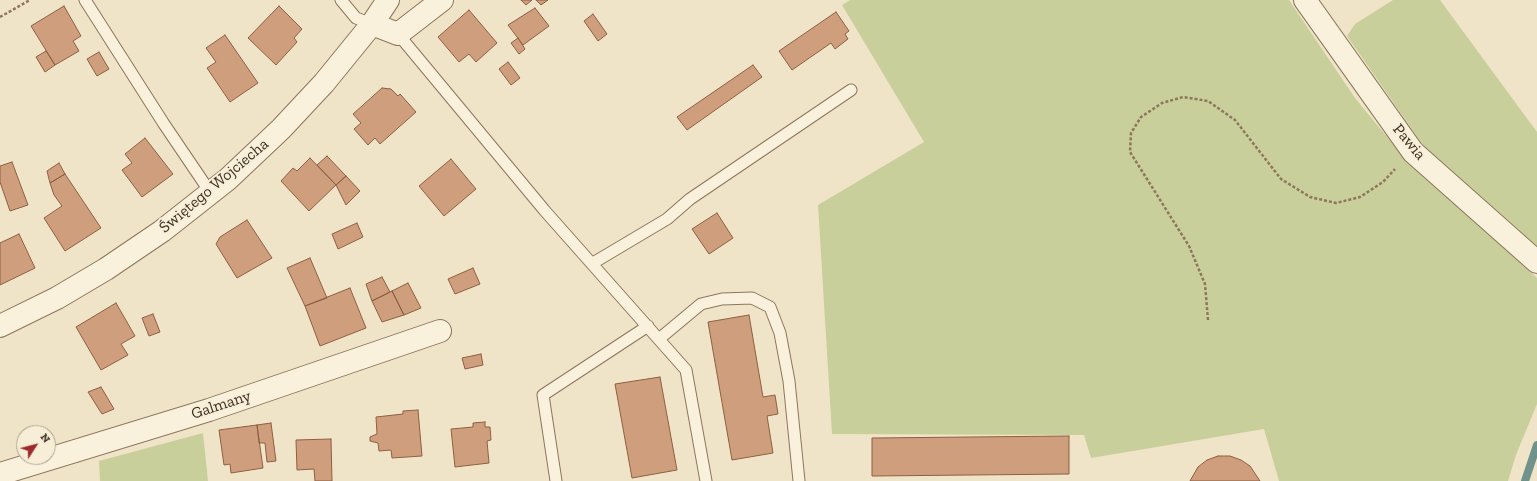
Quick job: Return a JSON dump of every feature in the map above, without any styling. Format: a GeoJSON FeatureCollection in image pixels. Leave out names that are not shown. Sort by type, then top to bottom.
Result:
{"type":"FeatureCollection","features":[{"type":"Feature","properties":{"kind":"street","name":"Świętego Wojciecha"},"geometry":{"type":"LineString","coordinates":[[0,326],[57,298],[106,269],[162,231],[228,179],[281,129],[324,83],[372,24],[388,0]]}},
{"type":"Feature","properties":{"kind":"street"},"geometry":{"type":"LineString","coordinates":[[372,24],[398,34],[442,0]]}},
{"type":"Feature","properties":{"kind":"street","name":"Pawia"},"geometry":{"type":"LineString","coordinates":[[1305,0],[1413,152],[1537,262]]}},
{"type":"Feature","properties":{"kind":"street","name":"Galmany"},"geometry":{"type":"LineString","coordinates":[[0,474],[209,410],[440,331]]}},
{"type":"Feature","properties":{"kind":"lane"},"geometry":{"type":"LineString","coordinates":[[85,0],[164,124],[210,192]]}},
{"type":"Feature","properties":{"kind":"lane"},"geometry":{"type":"LineString","coordinates":[[341,0],[356,18],[372,24]]}},
{"type":"Feature","properties":{"kind":"lane"},"geometry":{"type":"LineString","coordinates":[[398,34],[545,211],[593,263],[686,370],[706,481]]}},
{"type":"Feature","properties":{"kind":"lane"},"geometry":{"type":"LineString","coordinates":[[593,263],[667,220],[690,200],[851,90]]}},
{"type":"Feature","properties":{"kind":"lane"},"geometry":{"type":"LineString","coordinates":[[659,338],[701,304],[722,299],[752,298],[770,307],[780,333],[789,381],[799,481]]}},
{"type":"Feature","properties":{"kind":"lane"},"geometry":{"type":"LineString","coordinates":[[556,481],[543,395],[648,326]]}},
{"type":"Feature","properties":{"kind":"path"},"geometry":{"type":"LineString","coordinates":[[0,17],[30,0]]}},
{"type":"Feature","properties":{"kind":"path"},"geometry":{"type":"LineString","coordinates":[[1208,320],[1205,284],[1189,246],[1130,152],[1131,133],[1141,117],[1162,103],[1183,97],[1208,101],[1235,120],[1281,179],[1310,197],[1336,203],[1360,197],[1382,182],[1413,152]]}},
{"type":"Feature","properties":{"kind":"green space"},"geometry":{"type":"Polygon","coordinates":[[[850,0],[1289,0],[1355,98],[1397,149],[1537,278],[1537,404],[1516,455],[1508,481],[1279,481],[1264,429],[1091,458],[1084,435],[832,434],[818,205],[924,142],[842,5],[850,0]]]}},
{"type":"Feature","properties":{"kind":"green space"},"geometry":{"type":"Polygon","coordinates":[[[1393,0],[1440,0],[1537,132],[1537,249],[1423,145],[1347,36],[1355,24],[1393,0]]]}},
{"type":"Feature","properties":{"kind":"green space"},"geometry":{"type":"Polygon","coordinates":[[[203,433],[208,481],[100,481],[99,461],[203,433]]]}},
{"type":"Feature","properties":{"kind":"building"},"geometry":{"type":"Polygon","coordinates":[[[521,0],[532,0],[526,5],[521,0]]]}},
{"type":"Feature","properties":{"kind":"building"},"geometry":{"type":"Polygon","coordinates":[[[536,0],[548,0],[541,5],[536,0]]]}},
{"type":"Feature","properties":{"kind":"building"},"geometry":{"type":"Polygon","coordinates":[[[64,6],[81,36],[73,41],[79,51],[55,65],[31,26],[64,6]]]}},
{"type":"Feature","properties":{"kind":"building"},"geometry":{"type":"Polygon","coordinates":[[[279,6],[302,29],[294,38],[297,42],[276,65],[248,38],[279,6]]]}},
{"type":"Feature","properties":{"kind":"building"},"geometry":{"type":"Polygon","coordinates":[[[535,8],[549,26],[523,45],[508,25],[535,8]]]}},
{"type":"Feature","properties":{"kind":"building"},"geometry":{"type":"Polygon","coordinates":[[[469,10],[497,43],[476,62],[469,54],[459,62],[438,37],[469,10]]]}},
{"type":"Feature","properties":{"kind":"building"},"geometry":{"type":"Polygon","coordinates":[[[836,12],[849,31],[845,34],[848,39],[835,49],[831,43],[792,70],[779,51],[836,12]]]}},
{"type":"Feature","properties":{"kind":"building"},"geometry":{"type":"Polygon","coordinates":[[[593,14],[607,34],[598,41],[584,21],[593,14]]]}},
{"type":"Feature","properties":{"kind":"building"},"geometry":{"type":"Polygon","coordinates":[[[225,35],[258,83],[230,102],[207,68],[216,62],[206,48],[225,35]]]}},
{"type":"Feature","properties":{"kind":"building"},"geometry":{"type":"Polygon","coordinates":[[[518,38],[525,49],[519,54],[511,43],[518,38]]]}},
{"type":"Feature","properties":{"kind":"building"},"geometry":{"type":"Polygon","coordinates":[[[46,51],[55,65],[45,72],[36,57],[46,51]]]}},
{"type":"Feature","properties":{"kind":"building"},"geometry":{"type":"Polygon","coordinates":[[[99,52],[109,69],[97,76],[87,59],[99,52]]]}},
{"type":"Feature","properties":{"kind":"building"},"geometry":{"type":"Polygon","coordinates":[[[508,62],[520,78],[511,85],[499,69],[508,62]]]}},
{"type":"Feature","properties":{"kind":"building"},"geometry":{"type":"Polygon","coordinates":[[[753,65],[762,77],[687,130],[677,117],[753,65]]]}},
{"type":"Feature","properties":{"kind":"building"},"geometry":{"type":"Polygon","coordinates":[[[382,88],[391,89],[398,96],[400,94],[416,112],[380,144],[375,138],[368,145],[354,129],[361,123],[353,114],[382,88]]]}},
{"type":"Feature","properties":{"kind":"building"},"geometry":{"type":"Polygon","coordinates":[[[145,138],[173,174],[142,197],[122,170],[132,163],[125,154],[145,138]]]}},
{"type":"Feature","properties":{"kind":"building"},"geometry":{"type":"Polygon","coordinates":[[[327,156],[346,176],[336,185],[317,165],[327,156]]]}},
{"type":"Feature","properties":{"kind":"building"},"geometry":{"type":"Polygon","coordinates":[[[310,158],[336,185],[309,211],[281,181],[293,168],[297,171],[310,158]]]}},
{"type":"Feature","properties":{"kind":"building"},"geometry":{"type":"Polygon","coordinates":[[[451,159],[476,189],[444,216],[419,186],[451,159]]]}},
{"type":"Feature","properties":{"kind":"building"},"geometry":{"type":"Polygon","coordinates":[[[12,162],[28,205],[10,211],[0,182],[0,166],[12,162]]]}},
{"type":"Feature","properties":{"kind":"building"},"geometry":{"type":"Polygon","coordinates":[[[59,163],[65,174],[50,183],[47,171],[59,163]]]}},
{"type":"Feature","properties":{"kind":"building"},"geometry":{"type":"Polygon","coordinates":[[[65,174],[101,228],[65,251],[44,218],[62,206],[54,195],[50,183],[65,174]]]}},
{"type":"Feature","properties":{"kind":"building"},"geometry":{"type":"Polygon","coordinates":[[[346,176],[360,191],[346,205],[336,185],[346,176]]]}},
{"type":"Feature","properties":{"kind":"building"},"geometry":{"type":"Polygon","coordinates":[[[717,213],[733,238],[709,254],[692,229],[717,213]]]}},
{"type":"Feature","properties":{"kind":"building"},"geometry":{"type":"Polygon","coordinates":[[[247,220],[272,258],[237,278],[216,244],[220,237],[247,220]]]}},
{"type":"Feature","properties":{"kind":"building"},"geometry":{"type":"Polygon","coordinates":[[[357,223],[363,237],[338,249],[332,234],[357,223]]]}},
{"type":"Feature","properties":{"kind":"building"},"geometry":{"type":"Polygon","coordinates":[[[19,234],[35,268],[0,285],[0,243],[19,234]]]}},
{"type":"Feature","properties":{"kind":"building"},"geometry":{"type":"Polygon","coordinates":[[[310,258],[327,298],[305,306],[287,268],[310,258]]]}},
{"type":"Feature","properties":{"kind":"building"},"geometry":{"type":"Polygon","coordinates":[[[473,268],[480,284],[455,294],[448,279],[473,268]]]}},
{"type":"Feature","properties":{"kind":"building"},"geometry":{"type":"Polygon","coordinates":[[[382,277],[390,292],[372,301],[366,284],[382,277]]]}},
{"type":"Feature","properties":{"kind":"building"},"geometry":{"type":"Polygon","coordinates":[[[408,283],[421,308],[404,315],[392,291],[408,283]]]}},
{"type":"Feature","properties":{"kind":"building"},"geometry":{"type":"Polygon","coordinates":[[[350,288],[366,328],[320,346],[305,306],[350,288]]]}},
{"type":"Feature","properties":{"kind":"building"},"geometry":{"type":"Polygon","coordinates":[[[392,291],[404,315],[382,322],[372,301],[392,291]]]}},
{"type":"Feature","properties":{"kind":"building"},"geometry":{"type":"Polygon","coordinates":[[[116,303],[135,336],[121,344],[128,355],[101,370],[76,327],[116,303]]]}},
{"type":"Feature","properties":{"kind":"building"},"geometry":{"type":"Polygon","coordinates":[[[153,314],[160,332],[149,336],[142,318],[153,314]]]}},
{"type":"Feature","properties":{"kind":"building"},"geometry":{"type":"Polygon","coordinates":[[[749,315],[763,397],[775,395],[778,414],[767,416],[773,453],[732,460],[708,322],[749,315]]]}},
{"type":"Feature","properties":{"kind":"building"},"geometry":{"type":"Polygon","coordinates":[[[481,354],[483,365],[465,369],[462,358],[481,354]]]}},
{"type":"Feature","properties":{"kind":"building"},"geometry":{"type":"Polygon","coordinates":[[[660,377],[677,470],[632,478],[615,384],[660,377]]]}},
{"type":"Feature","properties":{"kind":"building"},"geometry":{"type":"Polygon","coordinates":[[[101,387],[114,409],[102,414],[88,392],[101,387]]]}},
{"type":"Feature","properties":{"kind":"building"},"geometry":{"type":"Polygon","coordinates":[[[418,410],[422,456],[392,458],[391,450],[379,451],[378,443],[370,441],[370,437],[377,434],[376,417],[403,414],[403,411],[418,410]]]}},
{"type":"Feature","properties":{"kind":"building"},"geometry":{"type":"Polygon","coordinates":[[[485,422],[485,427],[490,427],[491,440],[487,441],[489,463],[455,467],[451,429],[473,427],[473,423],[485,422]]]}},
{"type":"Feature","properties":{"kind":"building"},"geometry":{"type":"Polygon","coordinates":[[[271,423],[276,461],[267,462],[265,443],[259,443],[257,425],[271,423]]]}},
{"type":"Feature","properties":{"kind":"building"},"geometry":{"type":"Polygon","coordinates":[[[257,425],[263,468],[231,473],[230,464],[224,465],[219,430],[257,425]]]}},
{"type":"Feature","properties":{"kind":"building"},"geometry":{"type":"Polygon","coordinates":[[[1069,436],[1069,474],[872,476],[872,438],[1069,436]]]}},
{"type":"Feature","properties":{"kind":"building"},"geometry":{"type":"Polygon","coordinates":[[[331,439],[332,481],[315,481],[314,469],[297,470],[296,440],[331,439]]]}},
{"type":"Feature","properties":{"kind":"building"},"geometry":{"type":"Polygon","coordinates":[[[1218,456],[1230,456],[1241,460],[1250,466],[1260,481],[1190,481],[1198,467],[1207,460],[1218,456]]]}},
{"type":"Feature","properties":{"kind":"waterway"},"geometry":{"type":"LineString","coordinates":[[1525,481],[1537,445]]}}]}
